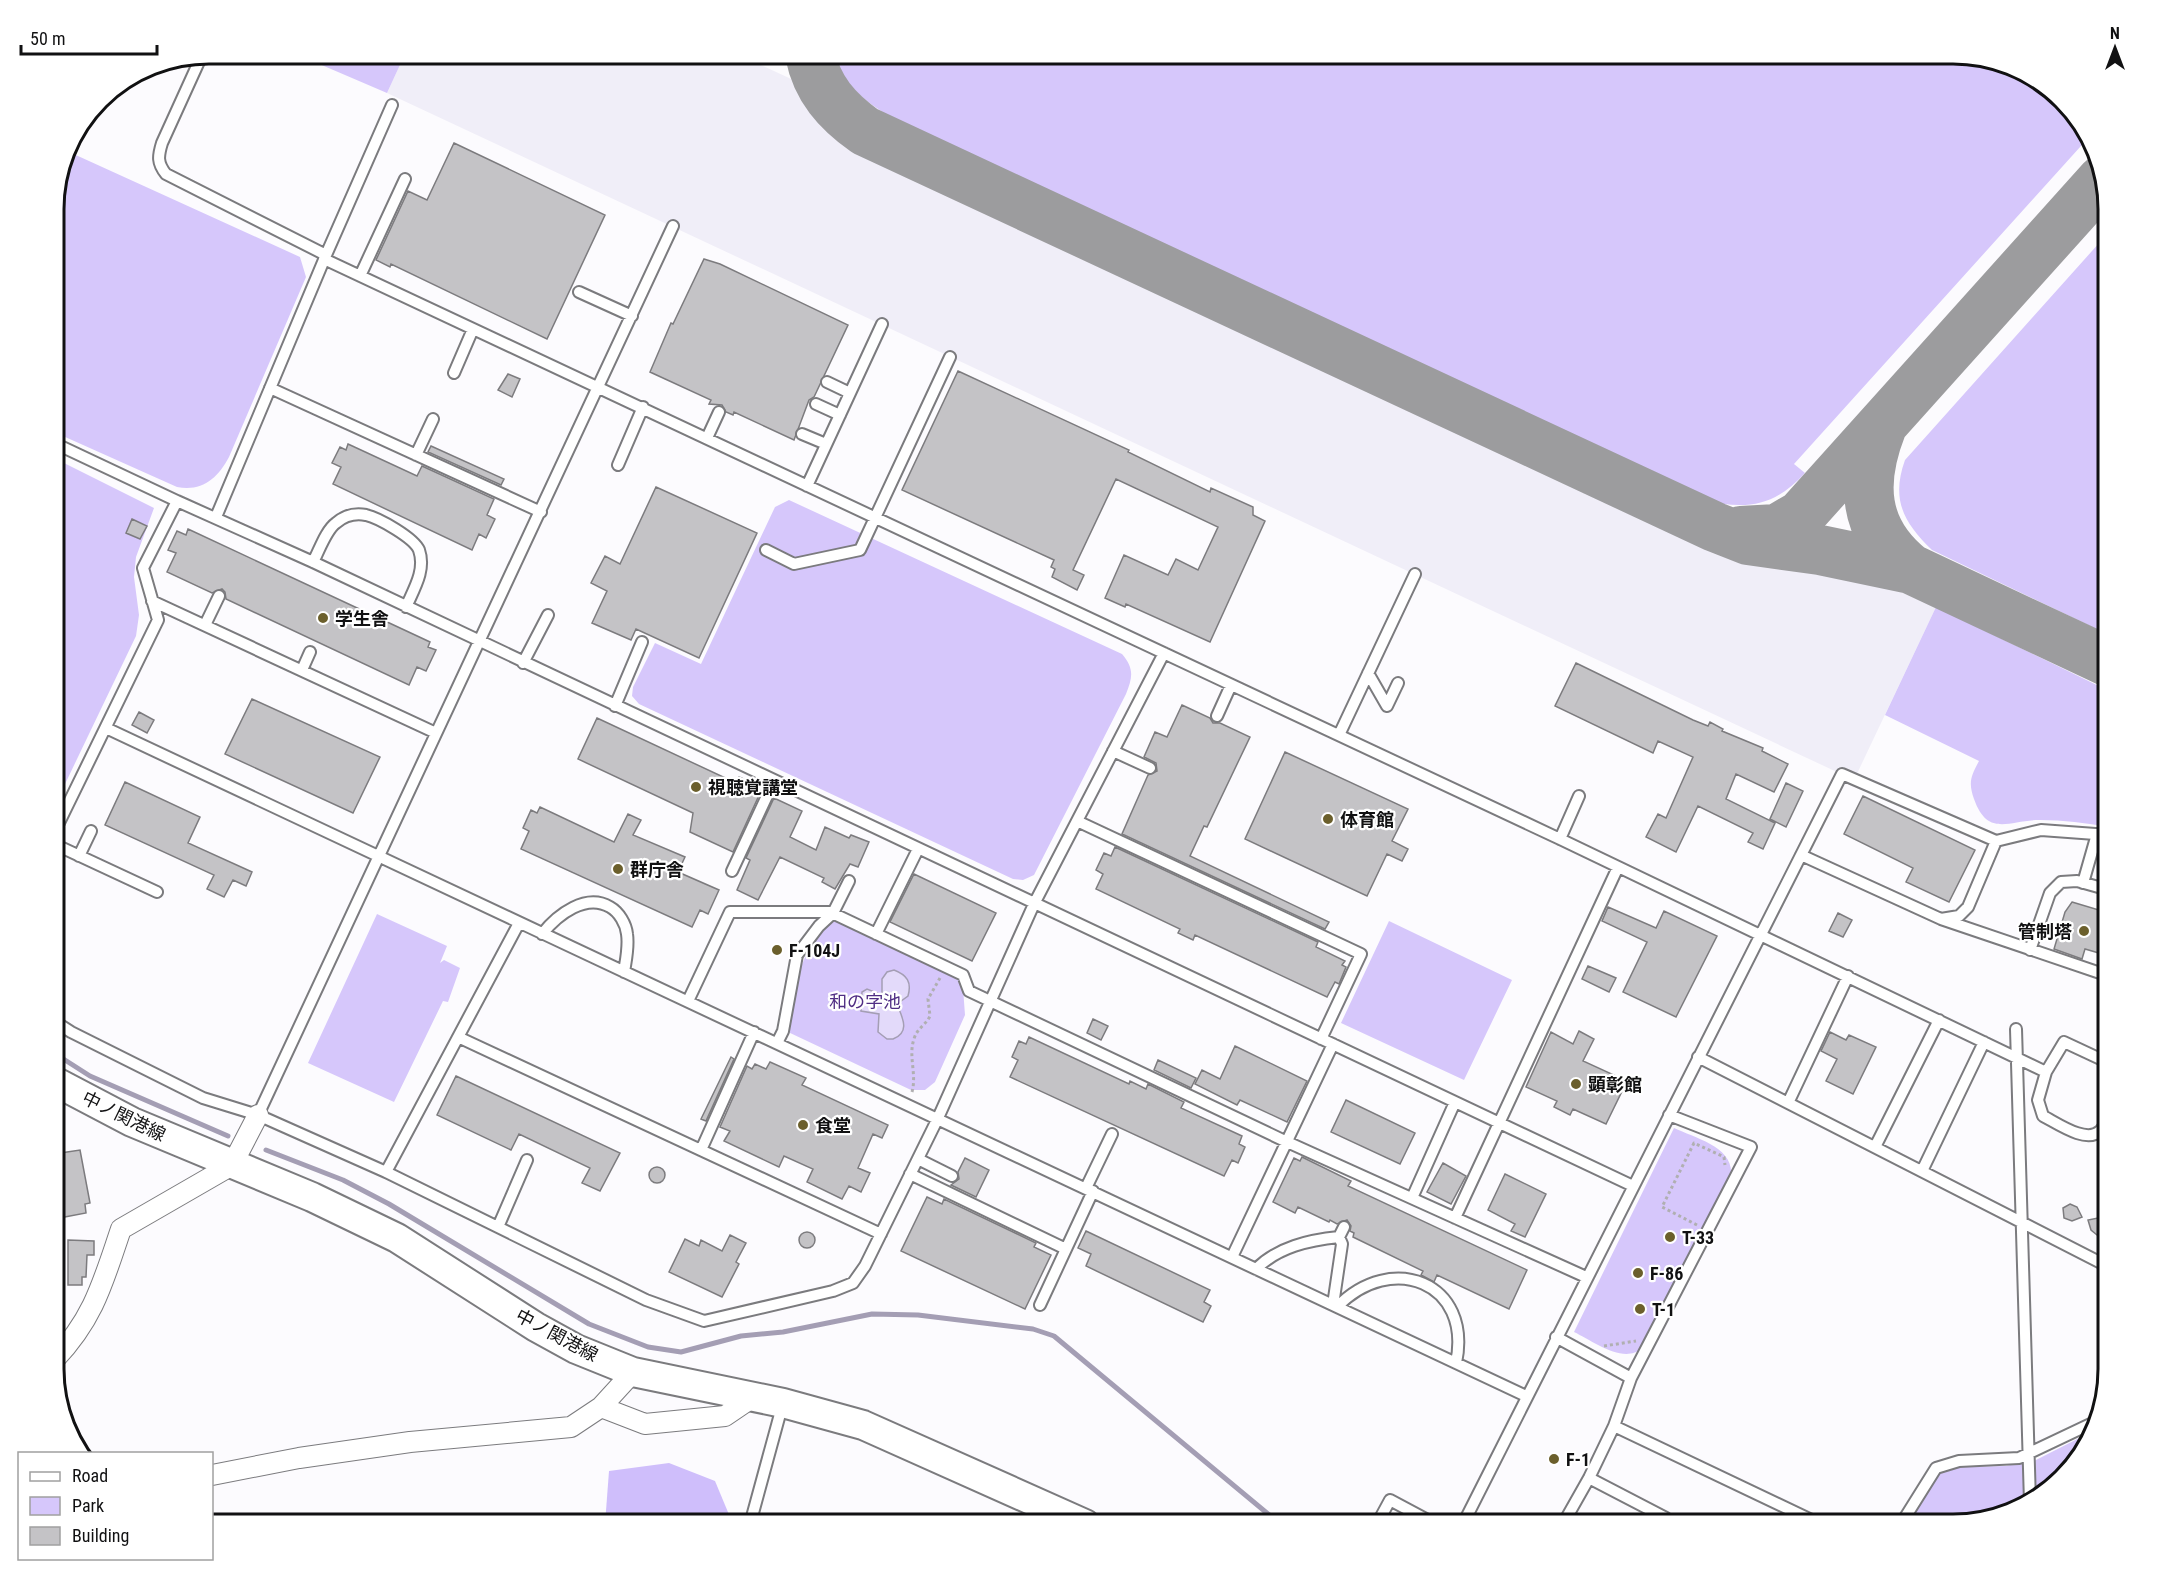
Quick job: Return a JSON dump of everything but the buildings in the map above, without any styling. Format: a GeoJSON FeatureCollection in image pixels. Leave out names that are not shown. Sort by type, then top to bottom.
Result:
{"type":"FeatureCollection","features":[{"type":"Feature","properties":{"kind":"main road","name":"中ノ関港線"},"geometry":{"type":"LineString","coordinates":[[65,1087],[132,1122],[312,1197],[397,1238],[536,1327],[576,1349],[633,1372],[783,1403],[863,1425],[1063,1514]]}},
{"type":"Feature","properties":{"kind":"street"},"geometry":{"type":"LineString","coordinates":[[65,1348],[74,1339],[94,1306],[120,1229],[232,1165],[258,1115]]}},
{"type":"Feature","properties":{"kind":"street"},"geometry":{"type":"LineString","coordinates":[[213,1475],[299,1458],[410,1442],[571,1428],[601,1407],[633,1372]]}},
{"type":"Feature","properties":{"kind":"street"},"geometry":{"type":"LineString","coordinates":[[601,1407],[645,1424],[725,1416],[753,1397]]}},
{"type":"Feature","properties":{"kind":"lane"},"geometry":{"type":"LineString","coordinates":[[198,66],[162,143],[158,157],[159,166],[172,178],[360,276],[1760,933],[2046,1072]]}},
{"type":"Feature","properties":{"kind":"lane"},"geometry":{"type":"LineString","coordinates":[[216,518],[325,257],[392,105]]}},
{"type":"Feature","properties":{"kind":"lane"},"geometry":{"type":"LineString","coordinates":[[360,276],[405,179]]}},
{"type":"Feature","properties":{"kind":"lane"},"geometry":{"type":"LineString","coordinates":[[258,1115],[673,226]]}},
{"type":"Feature","properties":{"kind":"lane"},"geometry":{"type":"LineString","coordinates":[[579,292],[632,316]]}},
{"type":"Feature","properties":{"kind":"lane"},"geometry":{"type":"LineString","coordinates":[[807,486],[882,324]]}},
{"type":"Feature","properties":{"kind":"lane"},"geometry":{"type":"LineString","coordinates":[[454,374],[474,329]]}},
{"type":"Feature","properties":{"kind":"lane"},"geometry":{"type":"LineString","coordinates":[[766,550],[794,564],[860,550],[950,357]]}},
{"type":"Feature","properties":{"kind":"lane"},"geometry":{"type":"LineString","coordinates":[[827,382],[850,393]]}},
{"type":"Feature","properties":{"kind":"lane"},"geometry":{"type":"LineString","coordinates":[[270,388],[541,512]]}},
{"type":"Feature","properties":{"kind":"lane"},"geometry":{"type":"LineString","coordinates":[[816,404],[840,415]]}},
{"type":"Feature","properties":{"kind":"lane"},"geometry":{"type":"LineString","coordinates":[[618,465],[643,407]]}},
{"type":"Feature","properties":{"kind":"lane"},"geometry":{"type":"LineString","coordinates":[[707,438],[719,412]]}},
{"type":"Feature","properties":{"kind":"lane"},"geometry":{"type":"LineString","coordinates":[[416,455],[433,419]]}},
{"type":"Feature","properties":{"kind":"lane"},"geometry":{"type":"LineString","coordinates":[[802,434],[826,444]]}},
{"type":"Feature","properties":{"kind":"lane"},"geometry":{"type":"LineString","coordinates":[[65,448],[406,606],[1633,1186]]}},
{"type":"Feature","properties":{"kind":"lane"},"geometry":{"type":"LineString","coordinates":[[65,811],[158,620],[144,568],[177,501]]}},
{"type":"Feature","properties":{"kind":"lane"},"geometry":{"type":"LineString","coordinates":[[312,562],[333,524],[348,515],[366,515],[409,537],[418,549],[420,574],[406,606]]}},
{"type":"Feature","properties":{"kind":"lane"},"geometry":{"type":"LineString","coordinates":[[1339,735],[1415,574]]}},
{"type":"Feature","properties":{"kind":"lane"},"geometry":{"type":"LineString","coordinates":[[205,625],[219,596]]}},
{"type":"Feature","properties":{"kind":"lane"},"geometry":{"type":"LineString","coordinates":[[152,601],[436,733]]}},
{"type":"Feature","properties":{"kind":"lane"},"geometry":{"type":"LineString","coordinates":[[523,663],[548,615]]}},
{"type":"Feature","properties":{"kind":"lane"},"geometry":{"type":"LineString","coordinates":[[615,706],[642,642]]}},
{"type":"Feature","properties":{"kind":"lane"},"geometry":{"type":"LineString","coordinates":[[302,670],[310,652]]}},
{"type":"Feature","properties":{"kind":"lane"},"geometry":{"type":"LineString","coordinates":[[65,1028],[203,1098],[258,1115],[386,1172],[646,1300],[704,1321],[833,1291],[853,1283],[865,1266],[938,1118],[1034,903],[1164,653]]}},
{"type":"Feature","properties":{"kind":"lane"},"geometry":{"type":"LineString","coordinates":[[1368,673],[1387,706],[1398,684]]}},
{"type":"Feature","properties":{"kind":"lane"},"geometry":{"type":"LineString","coordinates":[[1216,716],[1231,685]]}},
{"type":"Feature","properties":{"kind":"lane"},"geometry":{"type":"LineString","coordinates":[[106,728],[1526,1396]]}},
{"type":"Feature","properties":{"kind":"lane"},"geometry":{"type":"LineString","coordinates":[[1113,751],[1150,768]]}},
{"type":"Feature","properties":{"kind":"lane"},"geometry":{"type":"LineString","coordinates":[[1468,1514],[1842,774],[1996,841],[2041,831],[2097,834],[2084,883]]}},
{"type":"Feature","properties":{"kind":"lane"},"geometry":{"type":"LineString","coordinates":[[732,871],[774,781]]}},
{"type":"Feature","properties":{"kind":"lane"},"geometry":{"type":"LineString","coordinates":[[1560,839],[1579,796]]}},
{"type":"Feature","properties":{"kind":"lane"},"geometry":{"type":"LineString","coordinates":[[1077,821],[1361,954],[1321,1039]]}},
{"type":"Feature","properties":{"kind":"lane"},"geometry":{"type":"LineString","coordinates":[[79,856],[91,831]]}},
{"type":"Feature","properties":{"kind":"lane"},"geometry":{"type":"LineString","coordinates":[[1941,919],[1959,916],[1968,907],[1996,841]]}},
{"type":"Feature","properties":{"kind":"lane"},"geometry":{"type":"LineString","coordinates":[[65,849],[157,892]]}},
{"type":"Feature","properties":{"kind":"lane"},"geometry":{"type":"LineString","coordinates":[[876,934],[918,849]]}},
{"type":"Feature","properties":{"kind":"lane"},"geometry":{"type":"LineString","coordinates":[[1801,855],[1941,919],[2098,972]]}},
{"type":"Feature","properties":{"kind":"lane"},"geometry":{"type":"LineString","coordinates":[[1455,1218],[1618,867]]}},
{"type":"Feature","properties":{"kind":"lane"},"geometry":{"type":"LineString","coordinates":[[777,1043],[783,1031],[797,955],[819,926],[833,913],[849,881]]}},
{"type":"Feature","properties":{"kind":"lane"},"geometry":{"type":"LineString","coordinates":[[2030,950],[2050,893],[2061,882],[2084,883],[2098,887]]}},
{"type":"Feature","properties":{"kind":"lane"},"geometry":{"type":"LineString","coordinates":[[542,933],[575,907],[588,902],[602,903],[615,910],[627,932],[624,972]]}},
{"type":"Feature","properties":{"kind":"lane"},"geometry":{"type":"LineString","coordinates":[[688,1001],[730,912],[833,913],[963,975],[969,991],[1285,1141],[1586,1278]]}},
{"type":"Feature","properties":{"kind":"lane"},"geometry":{"type":"LineString","coordinates":[[386,1172],[519,923]]}},
{"type":"Feature","properties":{"kind":"lane"},"geometry":{"type":"LineString","coordinates":[[1788,1103],[1848,976]]}},
{"type":"Feature","properties":{"kind":"lane"},"geometry":{"type":"LineString","coordinates":[[1875,1147],[1939,1020]]}},
{"type":"Feature","properties":{"kind":"lane"},"geometry":{"type":"LineString","coordinates":[[2016,1029],[2030,1492]]}},
{"type":"Feature","properties":{"kind":"lane"},"geometry":{"type":"LineString","coordinates":[[701,1150],[754,1032]]}},
{"type":"Feature","properties":{"kind":"lane"},"geometry":{"type":"LineString","coordinates":[[458,1037],[881,1234]]}},
{"type":"Feature","properties":{"kind":"lane"},"geometry":{"type":"LineString","coordinates":[[1923,1171],[1984,1042]]}},
{"type":"Feature","properties":{"kind":"lane"},"geometry":{"type":"LineString","coordinates":[[2098,1058],[2064,1042],[2046,1072],[2038,1100],[2043,1116],[2083,1135],[2094,1135],[2098,1132]]}},
{"type":"Feature","properties":{"kind":"lane"},"geometry":{"type":"LineString","coordinates":[[1232,1257],[1285,1141],[1333,1044]]}},
{"type":"Feature","properties":{"kind":"lane"},"geometry":{"type":"LineString","coordinates":[[1698,1057],[2098,1261]]}},
{"type":"Feature","properties":{"kind":"lane"},"geometry":{"type":"LineString","coordinates":[[1412,1198],[1455,1102]]}},
{"type":"Feature","properties":{"kind":"lane"},"geometry":{"type":"LineString","coordinates":[[1569,1514],[1614,1426],[1630,1378],[1751,1147],[1669,1115]]}},
{"type":"Feature","properties":{"kind":"lane"},"geometry":{"type":"LineString","coordinates":[[1040,1305],[1066,1249],[1112,1134]]}},
{"type":"Feature","properties":{"kind":"lane"},"geometry":{"type":"LineString","coordinates":[[918,1159],[952,1176]]}},
{"type":"Feature","properties":{"kind":"lane"},"geometry":{"type":"LineString","coordinates":[[498,1227],[527,1160]]}},
{"type":"Feature","properties":{"kind":"lane"},"geometry":{"type":"LineString","coordinates":[[910,1174],[1066,1249]]}},
{"type":"Feature","properties":{"kind":"lane"},"geometry":{"type":"LineString","coordinates":[[1256,1269],[1275,1253],[1341,1232],[1342,1244],[1335,1306]]}},
{"type":"Feature","properties":{"kind":"lane"},"geometry":{"type":"LineString","coordinates":[[1335,1306],[1365,1287],[1390,1279],[1413,1278],[1435,1290],[1444,1300],[1456,1323],[1460,1343],[1456,1363]]}},
{"type":"Feature","properties":{"kind":"lane"},"geometry":{"type":"LineString","coordinates":[[1556,1337],[1630,1378]]}},
{"type":"Feature","properties":{"kind":"lane"},"geometry":{"type":"LineString","coordinates":[[753,1514],[783,1403]]}},
{"type":"Feature","properties":{"kind":"lane"},"geometry":{"type":"LineString","coordinates":[[1614,1426],[1799,1514]]}},
{"type":"Feature","properties":{"kind":"lane"},"geometry":{"type":"LineString","coordinates":[[1907,1514],[1936,1468],[1959,1461],[2006,1460],[2028,1455],[2087,1426]]}},
{"type":"Feature","properties":{"kind":"lane"},"geometry":{"type":"LineString","coordinates":[[1589,1478],[1658,1514]]}},
{"type":"Feature","properties":{"kind":"lane"},"geometry":{"type":"LineString","coordinates":[[1385,1514],[1390,1500],[1416,1514]]}},
{"type":"Feature","properties":{"kind":"path"},"geometry":{"type":"LineString","coordinates":[[913,1090],[916,1076],[912,1045],[918,1028],[930,1016],[928,999],[941,977],[942,965]]}},
{"type":"Feature","properties":{"kind":"path"},"geometry":{"type":"LineString","coordinates":[[1700,1226],[1662,1208],[1694,1143],[1724,1157],[1726,1174]]}},
{"type":"Feature","properties":{"kind":"path"},"geometry":{"type":"LineString","coordinates":[[1595,1342],[1605,1347],[1641,1340]]}},
{"type":"Feature","properties":{"kind":"shaded area"},"geometry":{"type":"Polygon","coordinates":[[[400,65],[761,65],[1936,607],[1854,780],[387,93],[400,65]]]}},
{"type":"Feature","properties":{"kind":"shaded area"},"geometry":{"type":"Polygon","coordinates":[[[894,970],[907,980],[909,991],[908,996],[897,1004],[904,1024],[902,1032],[893,1039],[887,1039],[878,1032],[879,1014],[861,1011],[862,992],[867,989],[882,995],[882,979],[887,972],[894,970]]]}},
{"type":"Feature","properties":{"kind":"shaded area"},"geometry":{"type":"Polygon","coordinates":[[[669,1463],[715,1481],[729,1514],[606,1514],[609,1471],[669,1463]]]}},
{"type":"Feature","properties":{"kind":"green space"},"geometry":{"type":"Polygon","coordinates":[[[322,65],[400,65],[387,93],[322,65]]]}},
{"type":"Feature","properties":{"kind":"green space"},"geometry":{"type":"Polygon","coordinates":[[[839,65],[1973,66],[2018,79],[2042,94],[2063,114],[2083,144],[1794,464],[1805,473],[1782,493],[1770,499],[1746,505],[1733,505],[1703,500],[889,116],[855,91],[839,65]]]}},
{"type":"Feature","properties":{"kind":"green space"},"geometry":{"type":"Polygon","coordinates":[[[76,155],[300,257],[306,277],[229,457],[220,471],[208,482],[194,487],[177,487],[65,437],[65,200],[69,172],[76,155]]]}},
{"type":"Feature","properties":{"kind":"green space"},"geometry":{"type":"Polygon","coordinates":[[[2098,244],[2098,630],[1932,550],[1914,530],[1902,509],[1899,487],[1905,460],[2098,244]]]}},
{"type":"Feature","properties":{"kind":"green space"},"geometry":{"type":"Polygon","coordinates":[[[65,464],[154,508],[136,557],[134,577],[139,615],[136,636],[65,784],[65,464]]]}},
{"type":"Feature","properties":{"kind":"green space"},"geometry":{"type":"Polygon","coordinates":[[[789,500],[1122,654],[1126,659],[1131,673],[1126,694],[1034,875],[1023,880],[1013,879],[639,704],[632,696],[633,687],[655,643],[701,664],[775,507],[789,500]]]}},
{"type":"Feature","properties":{"kind":"green space"},"geometry":{"type":"Polygon","coordinates":[[[1936,607],[2098,686],[2098,825],[2049,820],[2009,824],[1993,823],[1986,819],[1980,811],[1972,793],[1971,779],[1979,761],[1885,715],[1936,607]]]}},
{"type":"Feature","properties":{"kind":"green space"},"geometry":{"type":"Polygon","coordinates":[[[377,914],[447,946],[440,963],[444,960],[460,968],[448,1002],[443,1001],[394,1102],[308,1063],[377,914]]]}},
{"type":"Feature","properties":{"kind":"green space","name":"和の字池"},"geometry":{"type":"Polygon","coordinates":[[[834,919],[958,978],[963,988],[965,1015],[935,1082],[925,1090],[911,1090],[788,1032],[796,984],[805,957],[812,944],[834,919]]]}},
{"type":"Feature","properties":{"kind":"green space"},"geometry":{"type":"Polygon","coordinates":[[[1389,921],[1512,980],[1464,1080],[1341,1023],[1389,921]]]}},
{"type":"Feature","properties":{"kind":"green space"},"geometry":{"type":"Polygon","coordinates":[[[1674,1128],[1720,1150],[1730,1165],[1731,1175],[1642,1348],[1635,1353],[1618,1353],[1599,1346],[1574,1332],[1674,1128]]]}},
{"type":"Feature","properties":{"kind":"green space"},"geometry":{"type":"Polygon","coordinates":[[[2082,1437],[2069,1457],[2049,1478],[2035,1488],[2034,1461],[2082,1437]]]}},
{"type":"Feature","properties":{"kind":"green space"},"geometry":{"type":"Polygon","coordinates":[[[2026,1461],[2027,1494],[2018,1499],[1991,1509],[1973,1512],[1913,1514],[1935,1478],[1945,1470],[1954,1467],[2006,1466],[2026,1461]]]}},
{"type":"Feature","properties":{"kind":"waterway"},"geometry":{"type":"LineString","coordinates":[[65,1060],[90,1076],[228,1136]]}},
{"type":"Feature","properties":{"kind":"waterway"},"geometry":{"type":"LineString","coordinates":[[266,1150],[343,1180],[389,1204],[589,1324],[648,1347],[681,1352],[741,1336],[783,1332],[872,1314],[918,1315],[1033,1329],[1054,1336],[1268,1514]]}},
{"type":"Feature","properties":{"kind":"taxiway"},"geometry":{"type":"LineString","coordinates":[[813,65],[823,88],[837,107],[865,131],[1715,527],[1748,540],[1820,550],[1911,569]]}},
{"type":"Feature","properties":{"kind":"taxiway"},"geometry":{"type":"LineString","coordinates":[[1741,531],[1777,529],[1801,515],[2096,186]]}},
{"type":"Feature","properties":{"kind":"taxiway"},"geometry":{"type":"LineString","coordinates":[[1882,426],[1870,466],[1870,504],[1874,521],[1895,554],[1911,569],[2098,657]]}},
{"type":"Feature","properties":{"kind":"place","name":"学生舎"},"geometry":{"type":"Point","coordinates":[323,618]}},
{"type":"Feature","properties":{"kind":"place","name":"視聴覚講堂"},"geometry":{"type":"Point","coordinates":[696,787]}},
{"type":"Feature","properties":{"kind":"place","name":"体育館"},"geometry":{"type":"Point","coordinates":[1328,819]}},
{"type":"Feature","properties":{"kind":"place","name":"群庁舎"},"geometry":{"type":"Point","coordinates":[618,869]}},
{"type":"Feature","properties":{"kind":"place","name":"管制塔"},"geometry":{"type":"Point","coordinates":[2084,931]}},
{"type":"Feature","properties":{"kind":"place","name":"F-104J"},"geometry":{"type":"Point","coordinates":[777,950]}},
{"type":"Feature","properties":{"kind":"place","name":"顕彰館"},"geometry":{"type":"Point","coordinates":[1576,1084]}},
{"type":"Feature","properties":{"kind":"place","name":"食堂"},"geometry":{"type":"Point","coordinates":[803,1125]}},
{"type":"Feature","properties":{"kind":"place","name":"T-33"},"geometry":{"type":"Point","coordinates":[1670,1237]}},
{"type":"Feature","properties":{"kind":"place","name":"F-86"},"geometry":{"type":"Point","coordinates":[1638,1273]}},
{"type":"Feature","properties":{"kind":"place","name":"T-1"},"geometry":{"type":"Point","coordinates":[1640,1309]}},
{"type":"Feature","properties":{"kind":"place","name":"F-1"},"geometry":{"type":"Point","coordinates":[1554,1459]}}]}
